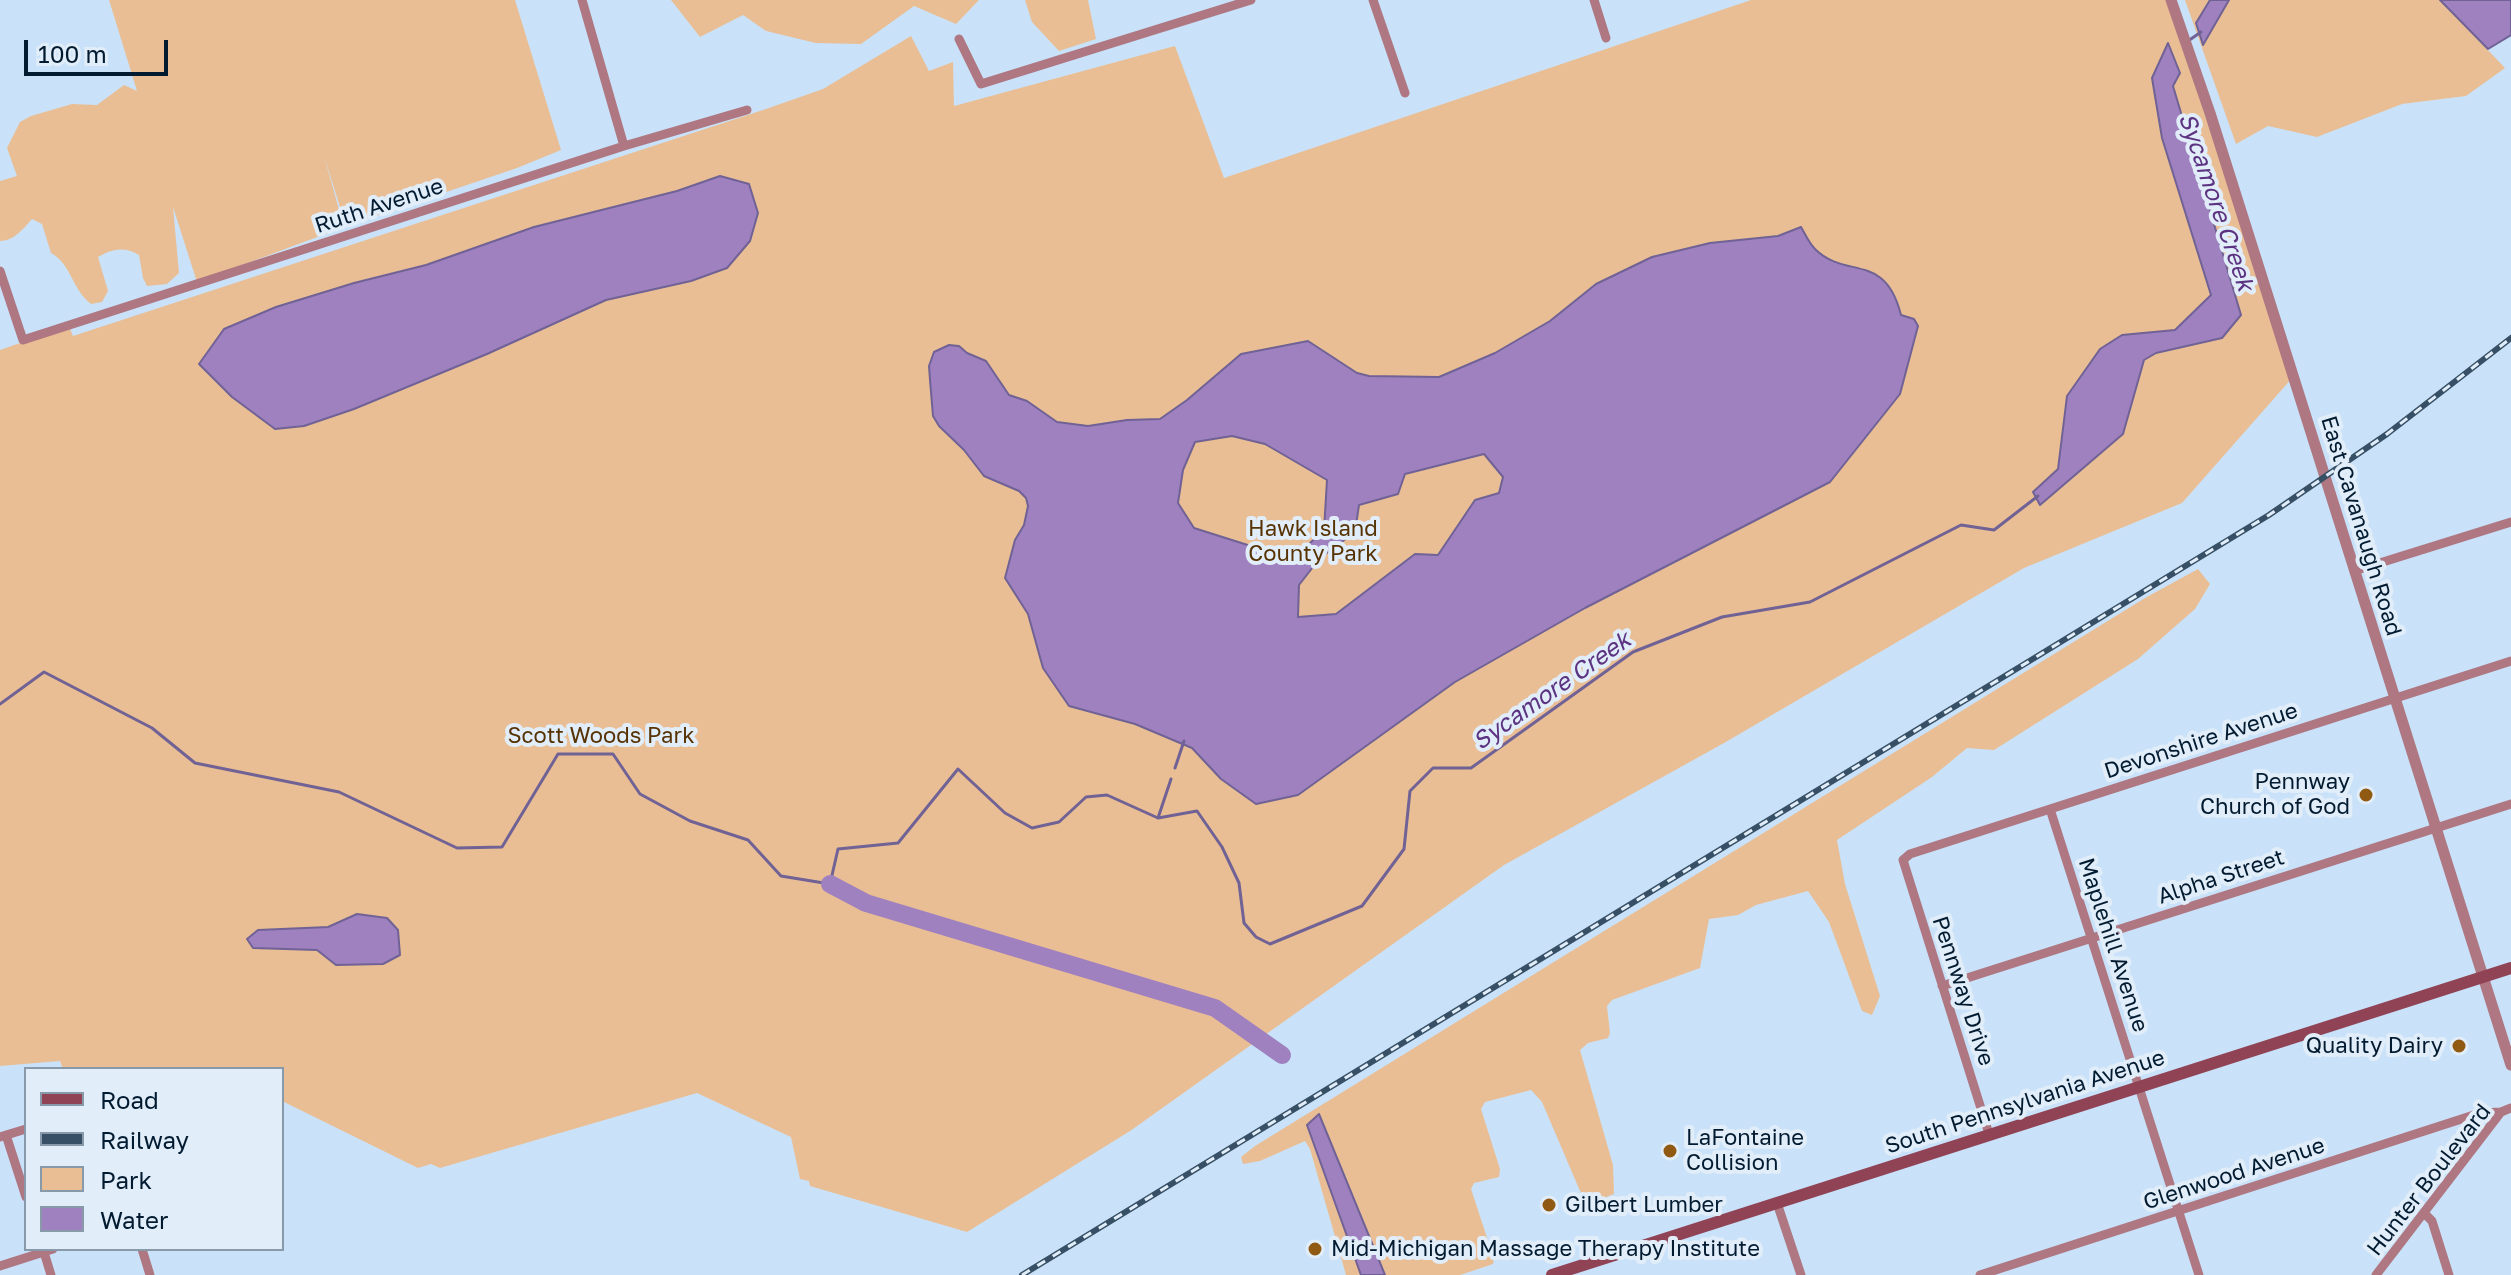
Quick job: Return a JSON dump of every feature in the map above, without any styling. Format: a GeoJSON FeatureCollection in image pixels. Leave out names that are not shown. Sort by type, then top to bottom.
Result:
{"type":"FeatureCollection","features":[{"type":"Feature","properties":{"kind":"main road","name":"South Pennsylvania Avenue"},"geometry":{"type":"LineString","coordinates":[[1552,1275],[2511,968]]}},
{"type":"Feature","properties":{"kind":"street"},"geometry":{"type":"LineString","coordinates":[[582,0],[624,146]]}},
{"type":"Feature","properties":{"kind":"street"},"geometry":{"type":"LineString","coordinates":[[959,39],[981,84],[1251,0]]}},
{"type":"Feature","properties":{"kind":"street"},"geometry":{"type":"LineString","coordinates":[[1373,0],[1405,93]]}},
{"type":"Feature","properties":{"kind":"street"},"geometry":{"type":"LineString","coordinates":[[1594,0],[1606,38]]}},
{"type":"Feature","properties":{"kind":"street","name":"East Cavanaugh Road"},"geometry":{"type":"LineString","coordinates":[[2171,0],[2210,113],[2511,1065]]}},
{"type":"Feature","properties":{"kind":"street","name":"Ruth Avenue"},"geometry":{"type":"LineString","coordinates":[[0,271],[23,340],[624,146],[747,110]]}},
{"type":"Feature","properties":{"kind":"street"},"geometry":{"type":"LineString","coordinates":[[2354,571],[2511,522]]}},
{"type":"Feature","properties":{"kind":"street","name":"Devonshire Avenue"},"geometry":{"type":"LineString","coordinates":[[1903,860],[1910,854],[2511,661]]}},
{"type":"Feature","properties":{"kind":"street","name":"Alpha Street"},"geometry":{"type":"LineString","coordinates":[[1942,986],[2511,804]]}},
{"type":"Feature","properties":{"kind":"street","name":"Maplehill Avenue"},"geometry":{"type":"LineString","coordinates":[[2050,809],[2199,1275]]}},
{"type":"Feature","properties":{"kind":"street","name":"Pennway Drive"},"geometry":{"type":"LineString","coordinates":[[1903,860],[1989,1134]]}},
{"type":"Feature","properties":{"kind":"street","name":"Glenwood Avenue"},"geometry":{"type":"LineString","coordinates":[[1980,1275],[2480,1113],[2506,1110]]}},
{"type":"Feature","properties":{"kind":"street","name":"Hunter Boulevard"},"geometry":{"type":"LineString","coordinates":[[2376,1275],[2506,1110]]}},
{"type":"Feature","properties":{"kind":"street"},"geometry":{"type":"LineString","coordinates":[[24,1130],[3,1136],[24,1192]]}},
{"type":"Feature","properties":{"kind":"street"},"geometry":{"type":"LineString","coordinates":[[1777,1203],[1801,1275]]}},
{"type":"Feature","properties":{"kind":"street"},"geometry":{"type":"LineString","coordinates":[[2424,1213],[2432,1221],[2449,1275]]}},
{"type":"Feature","properties":{"kind":"street"},"geometry":{"type":"LineString","coordinates":[[0,1266],[43,1251]]}},
{"type":"Feature","properties":{"kind":"street"},"geometry":{"type":"LineString","coordinates":[[46,1251],[51,1275]]}},
{"type":"Feature","properties":{"kind":"street"},"geometry":{"type":"LineString","coordinates":[[143,1251],[150,1275]]}},
{"type":"Feature","properties":{"kind":"green space"},"geometry":{"type":"Polygon","coordinates":[[[109,0],[515,0],[561,150],[346,226],[324,156],[344,227],[197,282],[173,207],[179,273],[167,284],[147,286],[139,255],[123,250],[108,252],[98,257],[108,291],[102,302],[91,304],[63,264],[51,253],[42,224],[32,219],[14,237],[0,241],[0,181],[17,176],[7,148],[20,122],[72,104],[97,105],[124,85],[137,91],[109,0]]]}},
{"type":"Feature","properties":{"kind":"green space"},"geometry":{"type":"Polygon","coordinates":[[[671,0],[979,0],[956,24],[914,6],[861,44],[816,43],[766,31],[743,15],[700,37],[671,0]]]}},
{"type":"Feature","properties":{"kind":"green space"},"geometry":{"type":"Polygon","coordinates":[[[1025,0],[1088,0],[1096,39],[1059,51],[1032,22],[1025,0]]]}},
{"type":"Feature","properties":{"kind":"green space"},"geometry":{"type":"Polygon","coordinates":[[[1751,0],[2169,0],[2293,377],[2182,503],[2024,568],[1724,743],[1504,865],[1130,1131],[967,1232],[810,1186],[809,1181],[800,1179],[791,1137],[697,1093],[440,1168],[431,1164],[418,1168],[284,1102],[284,1067],[62,1067],[60,1061],[0,1066],[0,350],[69,326],[73,336],[763,110],[823,89],[911,36],[929,71],[953,62],[954,106],[1175,46],[1224,178],[1751,0]]]}},
{"type":"Feature","properties":{"kind":"green space"},"geometry":{"type":"Polygon","coordinates":[[[2185,0],[2440,0],[2505,68],[2466,96],[2402,104],[2317,137],[2268,126],[2236,144],[2185,0]]]}},
{"type":"Feature","properties":{"kind":"green space"},"geometry":{"type":"Polygon","coordinates":[[[2198,569],[2210,584],[2195,609],[2138,659],[1994,750],[1967,748],[1932,777],[1837,840],[1845,884],[1880,996],[1872,1015],[1862,1011],[1829,922],[1808,891],[1756,905],[1738,915],[1709,919],[1700,968],[1612,1000],[1607,1006],[1608,1038],[1588,1043],[1580,1050],[1613,1165],[1614,1194],[1596,1201],[1580,1191],[1542,1102],[1531,1090],[1485,1102],[1481,1109],[1500,1169],[1499,1177],[1474,1183],[1471,1189],[1493,1264],[1460,1275],[1346,1275],[1310,1149],[1305,1141],[1260,1161],[1243,1164],[1241,1157],[1255,1146],[2145,598],[2198,569]]]}},
{"type":"Feature","properties":{"kind":"water"},"geometry":{"type":"Polygon","coordinates":[[[2210,0],[2229,0],[2203,45],[2196,23],[2210,0]]]}},
{"type":"Feature","properties":{"kind":"water"},"geometry":{"type":"Polygon","coordinates":[[[2440,0],[2511,0],[2511,35],[2488,49],[2440,0]]]}},
{"type":"Feature","properties":{"kind":"water"},"geometry":{"type":"Polygon","coordinates":[[[2168,43],[2180,73],[2173,86],[2241,315],[2222,338],[2156,353],[2144,360],[2123,434],[2040,505],[2033,492],[2058,469],[2067,396],[2100,349],[2122,335],[2175,330],[2211,295],[2162,138],[2152,78],[2168,43]]]}},
{"type":"Feature","properties":{"kind":"water"},"geometry":{"type":"Polygon","coordinates":[[[720,176],[749,184],[758,213],[750,241],[727,268],[691,281],[606,300],[354,409],[304,426],[275,429],[232,397],[199,364],[224,329],[276,307],[426,265],[534,227],[677,191],[720,176]]]}},
{"type":"Feature","properties":{"kind":"water"},"geometry":{"type":"Polygon","coordinates":[[[1801,227],[1813,247],[1827,258],[1875,274],[1894,295],[1901,315],[1914,319],[1918,326],[1900,394],[1830,482],[1585,608],[1455,682],[1298,795],[1256,804],[1221,779],[1192,748],[1135,724],[1069,706],[1043,668],[1028,614],[1005,578],[1015,540],[1024,525],[1028,506],[1026,498],[1019,491],[984,476],[933,416],[929,366],[934,352],[949,345],[959,346],[986,361],[1009,395],[1027,401],[1057,422],[1088,426],[1160,419],[1241,354],[1308,341],[1357,373],[1369,376],[1439,377],[1495,353],[1550,321],[1596,284],[1652,257],[1710,243],[1778,236],[1801,227]],[[1232,436],[1195,442],[1183,470],[1178,503],[1194,528],[1254,547],[1275,562],[1309,544],[1324,530],[1327,480],[1265,444],[1232,436]],[[1484,454],[1405,474],[1398,494],[1359,505],[1355,532],[1320,558],[1299,585],[1298,617],[1336,614],[1415,554],[1438,555],[1475,500],[1499,493],[1503,477],[1484,454]]]}},
{"type":"Feature","properties":{"kind":"water"},"geometry":{"type":"Polygon","coordinates":[[[357,914],[387,918],[398,930],[400,955],[383,964],[336,965],[317,950],[253,948],[247,939],[258,930],[328,927],[357,914]]]}},
{"type":"Feature","properties":{"kind":"water"},"geometry":{"type":"Polygon","coordinates":[[[1319,1114],[1385,1275],[1361,1275],[1307,1125],[1319,1114]]]}},
{"type":"Feature","properties":{"kind":"waterway","name":"Sycamore Creek"},"geometry":{"type":"LineString","coordinates":[[2188,41],[2201,32]]}},
{"type":"Feature","properties":{"kind":"waterway","name":"Sycamore Creek"},"geometry":{"type":"LineString","coordinates":[[0,704],[44,672],[152,728],[195,763],[339,792],[457,848],[502,847],[558,754],[613,754],[640,794],[690,821],[748,840],[781,876],[830,884],[838,849],[898,843],[958,769],[1005,813],[1032,828],[1059,822],[1086,797],[1107,795],[1158,818],[1197,811],[1222,847],[1239,883],[1244,923],[1256,937],[1270,944],[1362,906],[1404,849],[1410,791],[1433,768],[1471,768],[1633,652],[1722,617],[1810,602],[1961,525],[1994,530],[2038,496]]}},
{"type":"Feature","properties":{"kind":"waterway"},"geometry":{"type":"LineString","coordinates":[[1175,768],[1184,741]]}},
{"type":"Feature","properties":{"kind":"waterway"},"geometry":{"type":"LineString","coordinates":[[1158,818],[1171,779]]}},
{"type":"Feature","properties":{"kind":"waterway"},"geometry":{"type":"LineString","coordinates":[[830,884],[866,903],[1215,1008],[1282,1055]]}},
{"type":"Feature","properties":{"kind":"railway"},"geometry":{"type":"LineString","coordinates":[[1022,1275],[2269,515],[2387,434],[2511,338]]}},
{"type":"Feature","properties":{"kind":"place","name":"Pennway Church of God"},"geometry":{"type":"Point","coordinates":[2366,795]}},
{"type":"Feature","properties":{"kind":"place","name":"Quality Dairy"},"geometry":{"type":"Point","coordinates":[2459,1046]}},
{"type":"Feature","properties":{"kind":"place","name":"LaFontaine Collision"},"geometry":{"type":"Point","coordinates":[1670,1151]}},
{"type":"Feature","properties":{"kind":"place","name":"Gilbert Lumber"},"geometry":{"type":"Point","coordinates":[1549,1205]}},
{"type":"Feature","properties":{"kind":"place","name":"Mid-Michigan Massage Therapy Institute"},"geometry":{"type":"Point","coordinates":[1315,1249]}},
{"type":"Feature","properties":{"kind":"park label","name":"Hawk Island County Park"},"geometry":{"type":"Point","coordinates":[1313,542]}},
{"type":"Feature","properties":{"kind":"park label","name":"Scott Woods Park"},"geometry":{"type":"Point","coordinates":[601,736]}}]}
